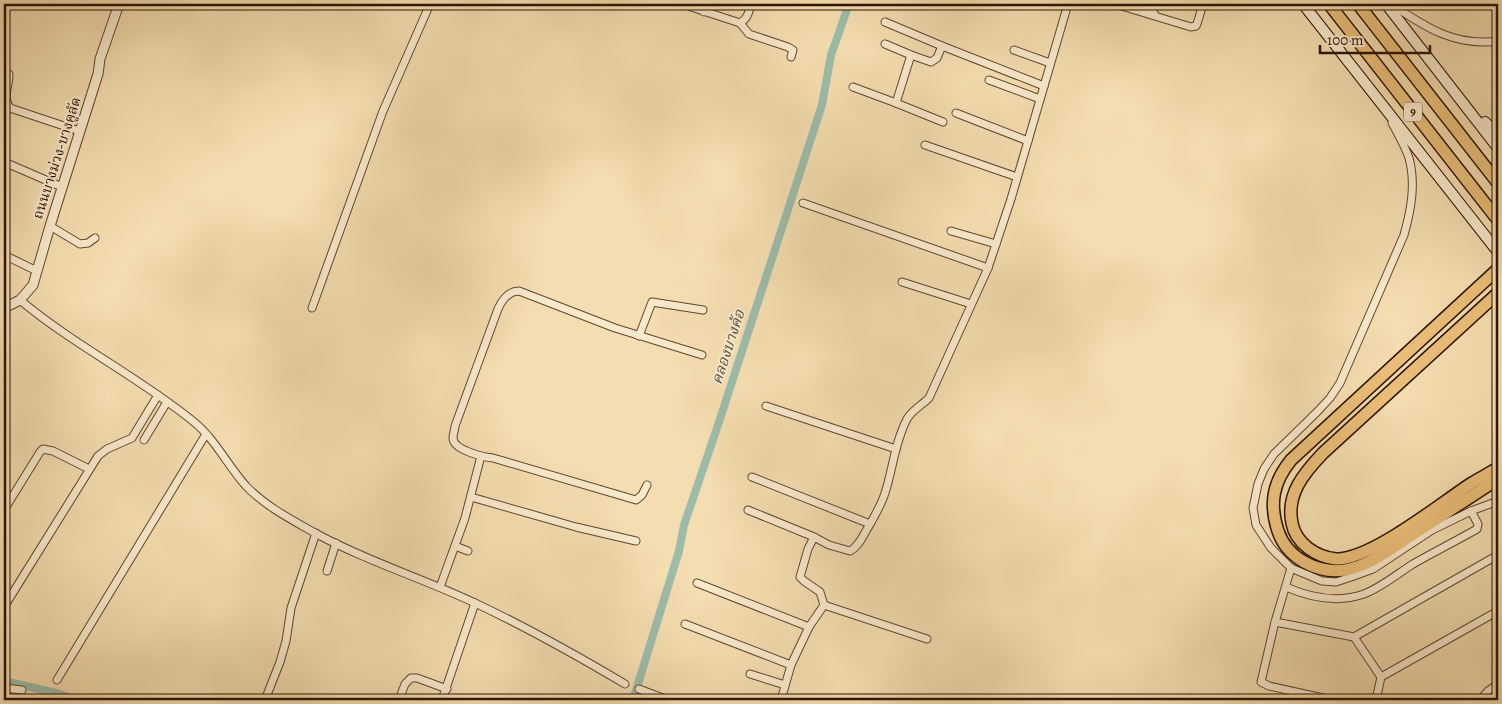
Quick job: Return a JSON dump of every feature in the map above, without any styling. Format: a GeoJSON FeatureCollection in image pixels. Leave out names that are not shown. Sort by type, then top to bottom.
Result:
{"type":"FeatureCollection","features":[{"type":"Feature","properties":{"kind":"main road"},"geometry":{"type":"LineString","coordinates":[[1303,4],[1498,252]]}},
{"type":"Feature","properties":{"kind":"main road","name":"9"},"geometry":{"type":"LineString","coordinates":[[1329,4],[1498,220]]}},
{"type":"Feature","properties":{"kind":"main road","name":"9"},"geometry":{"type":"LineString","coordinates":[[1358,4],[1498,182]]}},
{"type":"Feature","properties":{"kind":"main road"},"geometry":{"type":"LineString","coordinates":[[1386,4],[1498,148]]}},
{"type":"Feature","properties":{"kind":"main road"},"geometry":{"type":"LineString","coordinates":[[1464,103],[1498,135]]}},
{"type":"Feature","properties":{"kind":"main road"},"geometry":{"type":"LineString","coordinates":[[1498,269],[1290,460],[1282,472],[1274,493],[1272,511],[1280,537],[1299,559],[1320,569],[1344,570],[1357,567],[1372,559],[1498,479]]}},
{"type":"Feature","properties":{"kind":"main road"},"geometry":{"type":"LineString","coordinates":[[1498,293],[1323,453],[1308,469],[1299,482],[1290,505],[1292,521],[1297,537],[1310,549],[1326,557],[1337,559],[1358,554],[1382,543],[1498,468]]}},
{"type":"Feature","properties":{"kind":"street","name":"ถนนบางม่วง-บางคูลัด"},"geometry":{"type":"LineString","coordinates":[[4,308],[20,300],[33,284],[98,74],[100,59],[119,4]]}},
{"type":"Feature","properties":{"kind":"street"},"geometry":{"type":"LineString","coordinates":[[312,308],[383,111],[430,4]]}},
{"type":"Feature","properties":{"kind":"street"},"geometry":{"type":"LineString","coordinates":[[682,4],[740,23],[749,34],[793,50],[791,57]]}},
{"type":"Feature","properties":{"kind":"street"},"geometry":{"type":"LineString","coordinates":[[704,12],[706,4]]}},
{"type":"Feature","properties":{"kind":"street"},"geometry":{"type":"LineString","coordinates":[[740,23],[747,16],[751,4]]}},
{"type":"Feature","properties":{"kind":"street"},"geometry":{"type":"LineString","coordinates":[[748,510],[829,545],[850,551],[859,544],[885,494],[896,449],[908,416],[922,406],[934,390],[988,268],[1017,178],[1068,4]]}},
{"type":"Feature","properties":{"kind":"street"},"geometry":{"type":"LineString","coordinates":[[1115,4],[1194,27],[1200,18],[1203,4]]}},
{"type":"Feature","properties":{"kind":"street"},"geometry":{"type":"LineString","coordinates":[[1148,4],[1155,16]]}},
{"type":"Feature","properties":{"kind":"street"},"geometry":{"type":"LineString","coordinates":[[1391,4],[1426,26],[1456,40],[1471,42],[1498,41]]}},
{"type":"Feature","properties":{"kind":"street"},"geometry":{"type":"LineString","coordinates":[[1404,12],[1408,4]]}},
{"type":"Feature","properties":{"kind":"street"},"geometry":{"type":"LineString","coordinates":[[885,22],[1044,86]]}},
{"type":"Feature","properties":{"kind":"street"},"geometry":{"type":"LineString","coordinates":[[885,44],[933,62],[940,54],[942,46]]}},
{"type":"Feature","properties":{"kind":"street"},"geometry":{"type":"LineString","coordinates":[[1014,50],[1050,63]]}},
{"type":"Feature","properties":{"kind":"street"},"geometry":{"type":"LineString","coordinates":[[896,103],[911,55]]}},
{"type":"Feature","properties":{"kind":"street"},"geometry":{"type":"LineString","coordinates":[[4,71],[9,74],[5,96],[6,103],[10,108],[80,131]]}},
{"type":"Feature","properties":{"kind":"street"},"geometry":{"type":"LineString","coordinates":[[989,80],[1040,99]]}},
{"type":"Feature","properties":{"kind":"street"},"geometry":{"type":"LineString","coordinates":[[854,87],[943,122]]}},
{"type":"Feature","properties":{"kind":"street"},"geometry":{"type":"LineString","coordinates":[[4,114],[10,108]]}},
{"type":"Feature","properties":{"kind":"street"},"geometry":{"type":"LineString","coordinates":[[1386,111],[1408,158],[1412,175],[1410,214],[1404,236],[1340,383],[1330,398],[1274,454],[1264,469],[1258,484],[1254,508],[1256,525],[1271,548],[1291,568],[1322,581],[1336,582],[1373,569],[1432,530],[1471,511],[1498,501]]}},
{"type":"Feature","properties":{"kind":"street"},"geometry":{"type":"LineString","coordinates":[[956,112],[1028,141]]}},
{"type":"Feature","properties":{"kind":"street"},"geometry":{"type":"LineString","coordinates":[[925,145],[1017,178]]}},
{"type":"Feature","properties":{"kind":"street"},"geometry":{"type":"LineString","coordinates":[[4,162],[62,187]]}},
{"type":"Feature","properties":{"kind":"street"},"geometry":{"type":"LineString","coordinates":[[803,203],[988,268]]}},
{"type":"Feature","properties":{"kind":"street"},"geometry":{"type":"LineString","coordinates":[[50,226],[80,244],[88,243],[95,238]]}},
{"type":"Feature","properties":{"kind":"street"},"geometry":{"type":"LineString","coordinates":[[950,231],[996,244]]}},
{"type":"Feature","properties":{"kind":"street"},"geometry":{"type":"LineString","coordinates":[[4,255],[37,271]]}},
{"type":"Feature","properties":{"kind":"street"},"geometry":{"type":"LineString","coordinates":[[902,282],[971,304]]}},
{"type":"Feature","properties":{"kind":"street"},"geometry":{"type":"LineString","coordinates":[[647,485],[642,495],[636,500],[481,456],[460,448],[453,439],[455,426],[501,302],[510,293],[519,291],[639,336],[702,355]]}},
{"type":"Feature","properties":{"kind":"street"},"geometry":{"type":"LineString","coordinates":[[20,300],[62,332],[167,402],[195,423],[206,434],[246,486],[258,497],[316,533],[399,572],[476,603],[625,684]]}},
{"type":"Feature","properties":{"kind":"street"},"geometry":{"type":"LineString","coordinates":[[639,336],[652,302],[703,310]]}},
{"type":"Feature","properties":{"kind":"street"},"geometry":{"type":"LineString","coordinates":[[4,607],[89,469],[103,452],[132,438],[158,396]]}},
{"type":"Feature","properties":{"kind":"street"},"geometry":{"type":"LineString","coordinates":[[144,440],[167,402]]}},
{"type":"Feature","properties":{"kind":"street"},"geometry":{"type":"LineString","coordinates":[[766,406],[896,449]]}},
{"type":"Feature","properties":{"kind":"street"},"geometry":{"type":"LineString","coordinates":[[57,680],[206,434]]}},
{"type":"Feature","properties":{"kind":"street"},"geometry":{"type":"LineString","coordinates":[[4,510],[43,449],[53,450],[89,469]]}},
{"type":"Feature","properties":{"kind":"street"},"geometry":{"type":"LineString","coordinates":[[440,588],[471,497],[481,456]]}},
{"type":"Feature","properties":{"kind":"street"},"geometry":{"type":"LineString","coordinates":[[752,477],[870,524]]}},
{"type":"Feature","properties":{"kind":"street"},"geometry":{"type":"LineString","coordinates":[[471,497],[576,527],[636,541]]}},
{"type":"Feature","properties":{"kind":"street"},"geometry":{"type":"LineString","coordinates":[[1286,587],[1322,598],[1340,599],[1364,594],[1413,564],[1477,529],[1478,524],[1471,511]]}},
{"type":"Feature","properties":{"kind":"street"},"geometry":{"type":"LineString","coordinates":[[265,700],[280,662],[286,641],[291,608],[316,533]]}},
{"type":"Feature","properties":{"kind":"street"},"geometry":{"type":"LineString","coordinates":[[814,537],[808,549],[800,576],[820,592],[824,605]]}},
{"type":"Feature","properties":{"kind":"street"},"geometry":{"type":"LineString","coordinates":[[327,571],[336,543]]}},
{"type":"Feature","properties":{"kind":"street"},"geometry":{"type":"LineString","coordinates":[[455,546],[468,551]]}},
{"type":"Feature","properties":{"kind":"street"},"geometry":{"type":"LineString","coordinates":[[1275,622],[1354,637],[1498,556]]}},
{"type":"Feature","properties":{"kind":"street"},"geometry":{"type":"LineString","coordinates":[[1291,568],[1275,622],[1261,682],[1268,686],[1332,700]]}},
{"type":"Feature","properties":{"kind":"street"},"geometry":{"type":"LineString","coordinates":[[697,583],[809,627]]}},
{"type":"Feature","properties":{"kind":"street"},"geometry":{"type":"LineString","coordinates":[[442,700],[476,603]]}},
{"type":"Feature","properties":{"kind":"street"},"geometry":{"type":"LineString","coordinates":[[780,700],[790,664],[809,627],[824,605]]}},
{"type":"Feature","properties":{"kind":"street"},"geometry":{"type":"LineString","coordinates":[[824,605],[928,639]]}},
{"type":"Feature","properties":{"kind":"street"},"geometry":{"type":"LineString","coordinates":[[1381,677],[1498,611]]}},
{"type":"Feature","properties":{"kind":"street"},"geometry":{"type":"LineString","coordinates":[[685,624],[790,664]]}},
{"type":"Feature","properties":{"kind":"street"},"geometry":{"type":"LineString","coordinates":[[1354,637],[1381,677],[1376,700]]}},
{"type":"Feature","properties":{"kind":"street"},"geometry":{"type":"LineString","coordinates":[[750,674],[785,685]]}},
{"type":"Feature","properties":{"kind":"street"},"geometry":{"type":"LineString","coordinates":[[399,700],[405,684],[411,678],[417,678],[447,689]]}},
{"type":"Feature","properties":{"kind":"street"},"geometry":{"type":"LineString","coordinates":[[1480,700],[1498,684]]}},
{"type":"Feature","properties":{"kind":"street"},"geometry":{"type":"LineString","coordinates":[[4,688],[22,690]]}},
{"type":"Feature","properties":{"kind":"street"},"geometry":{"type":"LineString","coordinates":[[639,690],[668,700]]}},
{"type":"Feature","properties":{"kind":"waterway","name":"คลองบางค้อ"},"geometry":{"type":"LineString","coordinates":[[633,700],[679,551],[684,525],[822,105],[831,55],[849,4]]}},
{"type":"Feature","properties":{"kind":"waterway"},"geometry":{"type":"LineString","coordinates":[[4,681],[77,700]]}}]}
